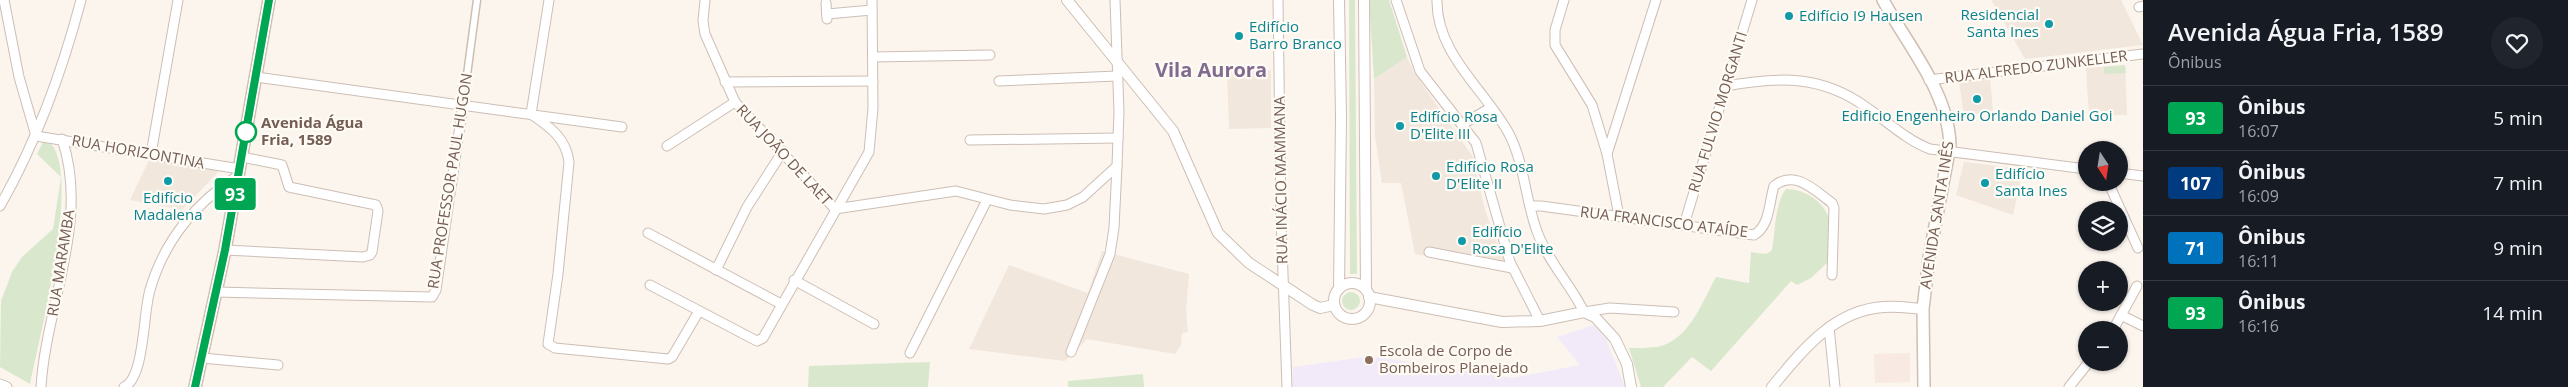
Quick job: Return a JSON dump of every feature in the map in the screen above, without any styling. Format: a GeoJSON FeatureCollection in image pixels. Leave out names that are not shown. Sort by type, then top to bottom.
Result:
{"type":"FeatureCollection","features":[{"type":"Feature","properties":{"kind":"main road"},"geometry":{"type":"LineString","coordinates":[[195,387],[225,250],[269,0]]}},
{"type":"Feature","properties":{"kind":"main road","name":"AVENIDA SANTA INÊS"},"geometry":{"type":"LineString","coordinates":[[1883,0],[1929,80],[1941,104],[1949,130],[1948,152],[1929,258],[1923,309],[1924,387]]}},
{"type":"Feature","properties":{"kind":"street"},"geometry":{"type":"LineString","coordinates":[[4,0],[19,77],[36,136]]}},
{"type":"Feature","properties":{"kind":"street"},"geometry":{"type":"LineString","coordinates":[[0,206],[36,136],[71,38],[81,0]]}},
{"type":"Feature","properties":{"kind":"street"},"geometry":{"type":"LineString","coordinates":[[151,154],[178,0]]}},
{"type":"Feature","properties":{"kind":"street","name":"RUA PROFESSOR PAUL HUGON"},"geometry":{"type":"LineString","coordinates":[[216,292],[432,297],[436,290],[477,0]]}},
{"type":"Feature","properties":{"kind":"street"},"geometry":{"type":"LineString","coordinates":[[531,114],[549,0]]}},
{"type":"Feature","properties":{"kind":"street","name":"RUA JOÃO DE LAET"},"geometry":{"type":"LineString","coordinates":[[705,0],[703,21],[705,34],[735,102],[783,151],[835,209],[946,192],[966,193],[988,200],[1044,209],[1067,205],[1084,197],[1117,166]]}},
{"type":"Feature","properties":{"kind":"street"},"geometry":{"type":"LineString","coordinates":[[650,285],[757,341],[763,338],[794,280],[869,152],[873,82],[872,0]]}},
{"type":"Feature","properties":{"kind":"street"},"geometry":{"type":"LineString","coordinates":[[1067,0],[1173,131],[1218,233],[1249,263],[1318,307],[1334,305]]}},
{"type":"Feature","properties":{"kind":"street"},"geometry":{"type":"LineString","coordinates":[[1072,352],[1110,254],[1114,228],[1118,138],[1115,0]]}},
{"type":"Feature","properties":{"kind":"street","name":"RUA INÁCIO MAMMANA"},"geometry":{"type":"LineString","coordinates":[[1278,0],[1287,387]]}},
{"type":"Feature","properties":{"kind":"street"},"geometry":{"type":"LineString","coordinates":[[1339,0],[1341,116],[1339,288],[1334,297],[1334,305],[1343,317],[1358,318],[1369,307],[1364,0]]}},
{"type":"Feature","properties":{"kind":"street"},"geometry":{"type":"LineString","coordinates":[[1396,0],[1420,71],[1476,143],[1512,268],[1540,321]]}},
{"type":"Feature","properties":{"kind":"street"},"geometry":{"type":"LineString","coordinates":[[1438,0],[1438,19],[1442,35],[1507,131],[1517,152],[1538,234],[1550,257],[1575,292],[1584,312],[1596,317],[1615,338],[1627,364],[1631,387]]}},
{"type":"Feature","properties":{"kind":"street"},"geometry":{"type":"LineString","coordinates":[[1564,0],[1555,30],[1555,45],[1592,105],[1607,154],[1619,216]]}},
{"type":"Feature","properties":{"kind":"street"},"geometry":{"type":"LineString","coordinates":[[1607,154],[1656,0]]}},
{"type":"Feature","properties":{"kind":"street","name":"RUA FULVIO MORGANTI"},"geometry":{"type":"LineString","coordinates":[[1684,224],[1752,0]]}},
{"type":"Feature","properties":{"kind":"street"},"geometry":{"type":"LineString","coordinates":[[826,3],[827,16],[872,10]]}},
{"type":"Feature","properties":{"kind":"street","name":"RUA ALFREDO ZUNKELLER"},"geometry":{"type":"LineString","coordinates":[[1929,80],[2143,54]]}},
{"type":"Feature","properties":{"kind":"street"},"geometry":{"type":"LineString","coordinates":[[873,57],[990,55]]}},
{"type":"Feature","properties":{"kind":"street"},"geometry":{"type":"LineString","coordinates":[[999,81],[1117,76]]}},
{"type":"Feature","properties":{"kind":"street"},"geometry":{"type":"LineString","coordinates":[[256,77],[622,127]]}},
{"type":"Feature","properties":{"kind":"street"},"geometry":{"type":"LineString","coordinates":[[1725,86],[1787,79],[1819,83],[1839,90],[1864,105],[1922,146],[1948,152],[2078,168]]}},
{"type":"Feature","properties":{"kind":"street"},"geometry":{"type":"LineString","coordinates":[[725,82],[873,82]]}},
{"type":"Feature","properties":{"kind":"street"},"geometry":{"type":"LineString","coordinates":[[667,146],[735,102]]}},
{"type":"Feature","properties":{"kind":"street"},"geometry":{"type":"LineString","coordinates":[[1463,124],[1490,108]]}},
{"type":"Feature","properties":{"kind":"street"},"geometry":{"type":"LineString","coordinates":[[531,114],[558,135],[565,144],[569,162],[558,274],[547,339],[549,346],[663,360],[672,357],[699,311]]}},
{"type":"Feature","properties":{"kind":"street","name":"RUA HORIZONTINA"},"geometry":{"type":"LineString","coordinates":[[36,136],[151,154],[239,172]]}},
{"type":"Feature","properties":{"kind":"street"},"geometry":{"type":"LineString","coordinates":[[970,140],[1118,138]]}},
{"type":"Feature","properties":{"kind":"street","name":"RUA MARAMBA"},"geometry":{"type":"LineString","coordinates":[[41,387],[50,326],[62,278],[71,199],[69,168],[62,139]]}},
{"type":"Feature","properties":{"kind":"street"},"geometry":{"type":"LineString","coordinates":[[716,270],[747,207],[783,151]]}},
{"type":"Feature","properties":{"kind":"street"},"geometry":{"type":"LineString","coordinates":[[225,250],[367,256],[372,252],[378,211],[374,204],[289,187],[286,185],[282,165],[242,157]]}},
{"type":"Feature","properties":{"kind":"street"},"geometry":{"type":"LineString","coordinates":[[124,387],[132,382],[137,369],[149,292],[172,241],[193,212],[217,189],[239,172]]}},
{"type":"Feature","properties":{"kind":"street"},"geometry":{"type":"LineString","coordinates":[[2128,174],[2143,176]]}},
{"type":"Feature","properties":{"kind":"street","name":"RUA FRANCISCO ATAÍDE"},"geometry":{"type":"LineString","coordinates":[[1530,206],[1684,224],[1754,235],[1760,231],[1765,223],[1774,186],[1789,178],[1798,180],[1832,203],[1834,208],[1832,275]]}},
{"type":"Feature","properties":{"kind":"street"},"geometry":{"type":"LineString","coordinates":[[2112,191],[2138,248]]}},
{"type":"Feature","properties":{"kind":"street"},"geometry":{"type":"LineString","coordinates":[[910,353],[988,200]]}},
{"type":"Feature","properties":{"kind":"street"},"geometry":{"type":"LineString","coordinates":[[648,234],[781,304]]}},
{"type":"Feature","properties":{"kind":"street"},"geometry":{"type":"LineString","coordinates":[[1429,252],[1512,268]]}},
{"type":"Feature","properties":{"kind":"street"},"geometry":{"type":"LineString","coordinates":[[794,280],[874,324]]}},
{"type":"Feature","properties":{"kind":"street"},"geometry":{"type":"LineString","coordinates":[[1339,288],[1353,284],[1368,294],[1502,322],[1540,321],[1610,308],[1674,312]]}},
{"type":"Feature","properties":{"kind":"street"},"geometry":{"type":"LineString","coordinates":[[2118,321],[2137,286]]}},
{"type":"Feature","properties":{"kind":"street"},"geometry":{"type":"LineString","coordinates":[[1772,387],[1802,350],[1844,317],[1870,309],[1886,307],[1923,309]]}},
{"type":"Feature","properties":{"kind":"street"},"geometry":{"type":"LineString","coordinates":[[2121,315],[2143,326]]}},
{"type":"Feature","properties":{"kind":"street"},"geometry":{"type":"LineString","coordinates":[[1829,327],[1835,387]]}},
{"type":"Feature","properties":{"kind":"street"},"geometry":{"type":"LineString","coordinates":[[202,358],[278,365]]}},
{"type":"Feature","properties":{"kind":"street"},"geometry":{"type":"LineString","coordinates":[[2069,387],[2082,371]]}},
{"type":"Feature","properties":{"kind":"street"},"geometry":{"type":"LineString","coordinates":[[0,384],[6,387]]}},
{"type":"Feature","properties":{"kind":"shaded area"},"geometry":{"type":"Polygon","coordinates":[[[1991,0],[2121,0],[2143,45],[2025,59],[1991,0]]]}},
{"type":"Feature","properties":{"kind":"shaded area"},"geometry":{"type":"Polygon","coordinates":[[[1407,57],[1415,74],[1473,157],[1485,210],[1508,272],[1415,254],[1401,183],[1382,183],[1375,136],[1374,79],[1407,57]]]}},
{"type":"Feature","properties":{"kind":"shaded area"},"geometry":{"type":"Polygon","coordinates":[[[2125,65],[2127,115],[2089,115],[2086,68],[2125,65]]]}},
{"type":"Feature","properties":{"kind":"shaded area"},"geometry":{"type":"Polygon","coordinates":[[[1271,70],[1271,128],[1229,129],[1227,71],[1271,70]]]}},
{"type":"Feature","properties":{"kind":"shaded area"},"geometry":{"type":"Polygon","coordinates":[[[1990,78],[1993,111],[1964,117],[1959,81],[1990,78]]]}},
{"type":"Feature","properties":{"kind":"shaded area"},"geometry":{"type":"Polygon","coordinates":[[[150,158],[216,169],[218,172],[182,210],[130,200],[150,158]]]}},
{"type":"Feature","properties":{"kind":"shaded area"},"geometry":{"type":"Polygon","coordinates":[[[1964,162],[2023,169],[2013,215],[1956,195],[1964,162]]]}},
{"type":"Feature","properties":{"kind":"shaded area"},"geometry":{"type":"Polygon","coordinates":[[[1102,251],[1189,274],[1186,311],[1188,332],[1182,333],[1181,345],[1175,354],[1087,339],[1065,361],[969,349],[1009,265],[1088,293],[1102,251]]]}},
{"type":"Feature","properties":{"kind":"shaded area","name":"Escola de Corpo de Bombeiros Planejado"},"geometry":{"type":"Polygon","coordinates":[[[1594,325],[1606,339],[1625,387],[1293,387],[1293,367],[1371,356],[1512,378],[1580,365],[1557,337],[1594,325]]]}},
{"type":"Feature","properties":{"kind":"shaded area"},"geometry":{"type":"Polygon","coordinates":[[[1910,353],[1910,382],[1875,383],[1874,354],[1910,353]]]}},
{"type":"Feature","properties":{"kind":"green space"},"geometry":{"type":"Polygon","coordinates":[[[1349,0],[1355,0],[1357,274],[1350,274],[1349,0]]]}},
{"type":"Feature","properties":{"kind":"green space"},"geometry":{"type":"Polygon","coordinates":[[[1369,0],[1389,0],[1407,57],[1374,79],[1369,0]]]}},
{"type":"Feature","properties":{"kind":"green space"},"geometry":{"type":"Polygon","coordinates":[[[2125,65],[2126,73],[2104,74],[2104,67],[2125,65]]]}},
{"type":"Feature","properties":{"kind":"green space"},"geometry":{"type":"Polygon","coordinates":[[[43,142],[51,144],[59,162],[60,177],[37,154],[43,142]]]}},
{"type":"Feature","properties":{"kind":"green space"},"geometry":{"type":"Polygon","coordinates":[[[61,179],[60,222],[55,259],[49,297],[30,384],[0,367],[1,301],[12,272],[22,257],[53,229],[61,179]]]}},
{"type":"Feature","properties":{"kind":"green space"},"geometry":{"type":"Polygon","coordinates":[[[1786,189],[1809,195],[1826,211],[1831,226],[1829,261],[1811,278],[1797,285],[1791,281],[1711,371],[1692,357],[1663,387],[1641,387],[1629,348],[1657,347],[1678,337],[1700,309],[1716,277],[1749,283],[1751,252],[1764,254],[1771,251],[1779,205],[1786,189]]]}},
{"type":"Feature","properties":{"kind":"green space"},"geometry":{"type":"Polygon","coordinates":[[[1351,292],[1357,295],[1360,301],[1357,307],[1351,310],[1345,307],[1342,301],[1345,295],[1351,292]]]}},
{"type":"Feature","properties":{"kind":"green space"},"geometry":{"type":"Polygon","coordinates":[[[930,362],[928,387],[808,387],[809,366],[930,362]]]}},
{"type":"Feature","properties":{"kind":"green space"},"geometry":{"type":"Polygon","coordinates":[[[1143,374],[1144,387],[1068,387],[1068,381],[1143,374]]]}},
{"type":"Feature","properties":{"kind":"bus line","name":"93"},"geometry":{"type":"LineString","coordinates":[[195,387],[225,250],[269,0]]}},
{"type":"Feature","properties":{"kind":"place","name":"Edifício I9 Hausen"},"geometry":{"type":"Point","coordinates":[1789,16]}},
{"type":"Feature","properties":{"kind":"place","name":"Residencial Santa Ines"},"geometry":{"type":"Point","coordinates":[2049,24]}},
{"type":"Feature","properties":{"kind":"place","name":"Edifício Barro Branco"},"geometry":{"type":"Point","coordinates":[1239,36]}},
{"type":"Feature","properties":{"kind":"place","name":"Edificio Engenheiro Orlando Daniel Goi"},"geometry":{"type":"Point","coordinates":[1977,99]}},
{"type":"Feature","properties":{"kind":"place","name":"Edifício Rosa D'Elite III"},"geometry":{"type":"Point","coordinates":[1400,126]}},
{"type":"Feature","properties":{"kind":"place","name":"Avenida Água Fria, 1589"},"geometry":{"type":"Point","coordinates":[246,132]}},
{"type":"Feature","properties":{"kind":"place","name":"Edifício Rosa D'Elite II"},"geometry":{"type":"Point","coordinates":[1436,176]}},
{"type":"Feature","properties":{"kind":"place","name":"Edifício Madalena"},"geometry":{"type":"Point","coordinates":[168,181]}},
{"type":"Feature","properties":{"kind":"place","name":"Edifício Santa Ines"},"geometry":{"type":"Point","coordinates":[1985,183]}},
{"type":"Feature","properties":{"kind":"place","name":"Edifício Rosa D'Elite"},"geometry":{"type":"Point","coordinates":[1462,241]}},
{"type":"Feature","properties":{"kind":"place","name":"Escola de Corpo de Bombeiros Planejado"},"geometry":{"type":"Point","coordinates":[1369,360]}},
{"type":"Feature","properties":{"kind":"district","name":"Vila Aurora"},"geometry":{"type":"Point","coordinates":[1211,70]}}]}
